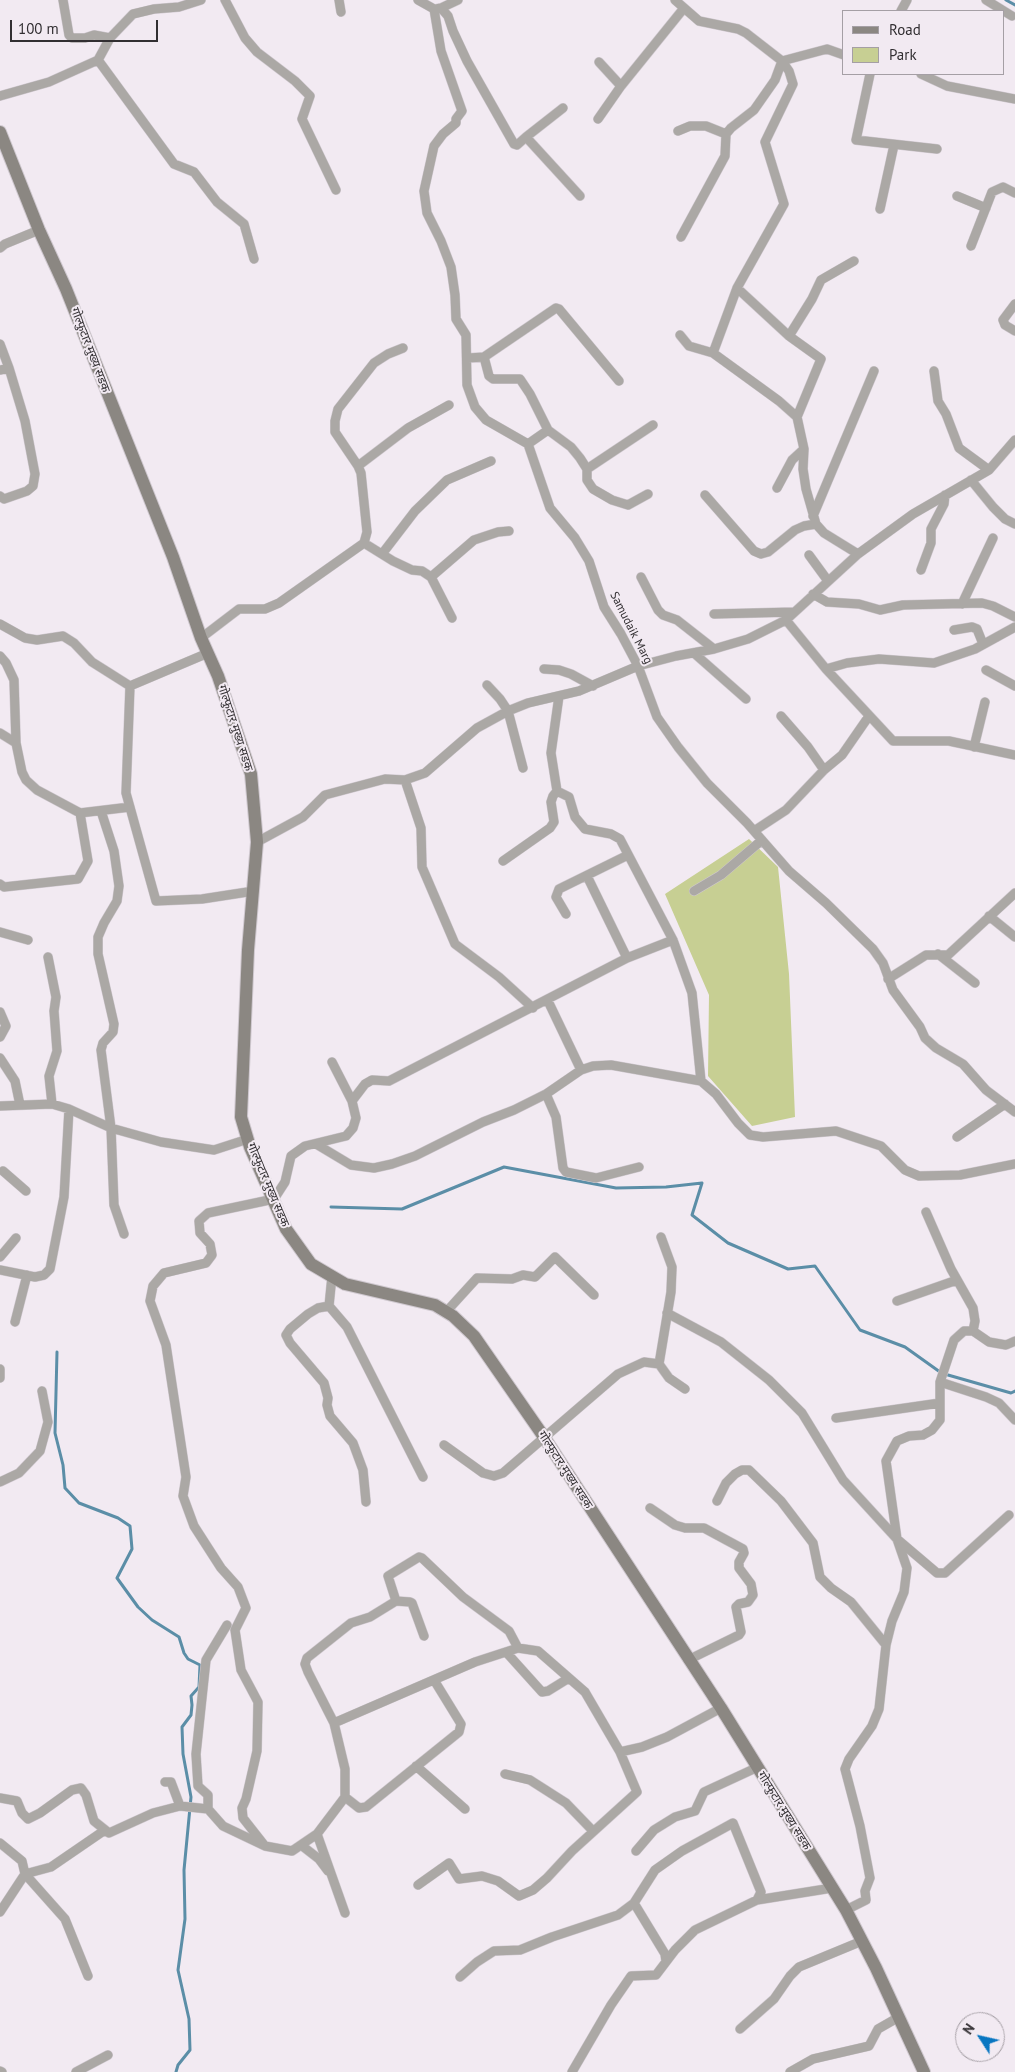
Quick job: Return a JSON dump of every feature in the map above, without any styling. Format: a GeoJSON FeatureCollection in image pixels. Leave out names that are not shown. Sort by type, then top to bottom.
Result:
{"type":"FeatureCollection","features":[{"type":"Feature","properties":{"kind":"main road","name":"गोल्फुटार मुख्य सडक"},"geometry":{"type":"LineString","coordinates":[[0,132],[39,230],[66,289],[173,558],[201,638],[218,676],[251,774],[257,842],[248,950],[241,1117],[248,1139],[286,1229],[312,1264],[345,1284],[435,1305],[453,1316],[474,1336],[544,1437],[720,1708],[846,1910],[924,2072]]}},
{"type":"Feature","properties":{"kind":"street"},"geometry":{"type":"LineString","coordinates":[[62,0],[69,35],[72,38],[85,38],[94,35],[110,38]]}},
{"type":"Feature","properties":{"kind":"street"},"geometry":{"type":"LineString","coordinates":[[0,96],[49,82],[98,60],[110,38],[133,14],[154,9],[178,7],[201,0]]}},
{"type":"Feature","properties":{"kind":"street"},"geometry":{"type":"LineString","coordinates":[[225,0],[245,38],[257,52],[295,81],[310,96],[302,119],[336,190]]}},
{"type":"Feature","properties":{"kind":"street"},"geometry":{"type":"LineString","coordinates":[[338,0],[341,12]]}},
{"type":"Feature","properties":{"kind":"street"},"geometry":{"type":"LineString","coordinates":[[418,0],[448,16],[452,31],[467,61],[514,144],[517,144],[563,108]]}},
{"type":"Feature","properties":{"kind":"street"},"geometry":{"type":"LineString","coordinates":[[437,9],[458,0]]}},
{"type":"Feature","properties":{"kind":"street"},"geometry":{"type":"LineString","coordinates":[[675,0],[699,21],[738,29],[746,33],[782,61],[790,71],[793,84],[764,142],[784,204],[737,288],[713,353]]}},
{"type":"Feature","properties":{"kind":"street"},"geometry":{"type":"LineString","coordinates":[[986,0],[1002,10]]}},
{"type":"Feature","properties":{"kind":"street"},"geometry":{"type":"LineString","coordinates":[[598,119],[621,86],[684,8]]}},
{"type":"Feature","properties":{"kind":"street"},"geometry":{"type":"LineString","coordinates":[[437,9],[441,51],[462,111],[456,119],[456,123],[443,134],[434,146],[428,164],[424,191],[427,213],[441,241],[450,267],[455,295],[456,318],[466,335],[468,358],[467,385],[475,408],[486,420],[528,444],[548,430]]}},
{"type":"Feature","properties":{"kind":"street"},"geometry":{"type":"LineString","coordinates":[[1005,12],[1012,16]]}},
{"type":"Feature","properties":{"kind":"street"},"geometry":{"type":"LineString","coordinates":[[782,61],[827,49],[842,54]]}},
{"type":"Feature","properties":{"kind":"street"},"geometry":{"type":"LineString","coordinates":[[98,60],[174,164],[194,172],[217,202],[244,224],[254,259]]}},
{"type":"Feature","properties":{"kind":"street"},"geometry":{"type":"LineString","coordinates":[[681,237],[725,156],[726,134],[754,110],[775,80],[782,61]]}},
{"type":"Feature","properties":{"kind":"street"},"geometry":{"type":"LineString","coordinates":[[599,62],[621,86]]}},
{"type":"Feature","properties":{"kind":"street"},"geometry":{"type":"LineString","coordinates":[[870,75],[856,140],[937,149]]}},
{"type":"Feature","properties":{"kind":"street"},"geometry":{"type":"LineString","coordinates":[[923,75],[947,86],[1015,99]]}},
{"type":"Feature","properties":{"kind":"street"},"geometry":{"type":"LineString","coordinates":[[678,131],[690,126],[706,126],[726,134]]}},
{"type":"Feature","properties":{"kind":"street"},"geometry":{"type":"LineString","coordinates":[[526,137],[580,196]]}},
{"type":"Feature","properties":{"kind":"street"},"geometry":{"type":"LineString","coordinates":[[880,209],[894,145]]}},
{"type":"Feature","properties":{"kind":"street"},"geometry":{"type":"LineString","coordinates":[[971,246],[992,192],[1002,187],[1015,193]]}},
{"type":"Feature","properties":{"kind":"street"},"geometry":{"type":"LineString","coordinates":[[957,196],[986,208]]}},
{"type":"Feature","properties":{"kind":"street"},"geometry":{"type":"LineString","coordinates":[[0,248],[5,244],[39,230]]}},
{"type":"Feature","properties":{"kind":"street"},"geometry":{"type":"LineString","coordinates":[[789,336],[812,299],[821,280],[854,261]]}},
{"type":"Feature","properties":{"kind":"street"},"geometry":{"type":"LineString","coordinates":[[737,288],[789,336],[820,359],[797,417],[804,449],[803,469],[815,520],[824,533],[858,554]]}},
{"type":"Feature","properties":{"kind":"street"},"geometry":{"type":"LineString","coordinates":[[1015,304],[1003,320],[1005,325],[1015,332]]}},
{"type":"Feature","properties":{"kind":"street"},"geometry":{"type":"LineString","coordinates":[[468,358],[484,357],[556,308],[559,308],[619,381]]}},
{"type":"Feature","properties":{"kind":"street"},"geometry":{"type":"LineString","coordinates":[[680,335],[688,346],[713,353],[779,401],[797,417]]}},
{"type":"Feature","properties":{"kind":"street"},"geometry":{"type":"LineString","coordinates":[[0,344],[4,369],[25,421],[35,474],[33,486],[27,491],[4,498],[0,496]]}},
{"type":"Feature","properties":{"kind":"street"},"geometry":{"type":"LineString","coordinates":[[201,638],[239,609],[265,609],[279,603],[364,543],[367,532],[361,473],[335,432],[335,421],[338,409],[374,363],[388,354],[403,348]]}},
{"type":"Feature","properties":{"kind":"street"},"geometry":{"type":"LineString","coordinates":[[484,357],[489,376],[493,379],[520,380],[530,394],[548,430],[571,447],[587,469],[587,480],[593,489],[612,500],[628,505],[648,494]]}},
{"type":"Feature","properties":{"kind":"street"},"geometry":{"type":"LineString","coordinates":[[705,495],[754,551],[761,554],[768,552],[795,530],[815,520],[874,370]]}},
{"type":"Feature","properties":{"kind":"street"},"geometry":{"type":"LineString","coordinates":[[934,371],[938,401],[946,414],[960,448],[989,470]]}},
{"type":"Feature","properties":{"kind":"street"},"geometry":{"type":"LineString","coordinates":[[358,466],[408,428],[449,405]]}},
{"type":"Feature","properties":{"kind":"street"},"geometry":{"type":"LineString","coordinates":[[587,469],[653,425]]}},
{"type":"Feature","properties":{"kind":"street"},"geometry":{"type":"LineString","coordinates":[[257,842],[303,817],[325,795],[385,779],[405,780],[424,773],[477,728],[508,711],[528,703],[579,692],[638,666],[676,656],[695,654],[748,639],[786,620],[858,554],[913,514],[989,470],[1015,440]]}},
{"type":"Feature","properties":{"kind":"street","name":"Samudaik Marg"},"geometry":{"type":"LineString","coordinates":[[528,444],[550,508],[575,538],[589,561],[604,607],[638,666],[656,717],[678,748],[789,871],[826,903],[873,949],[883,963],[893,990],[920,1027],[925,1038],[936,1048],[963,1064],[986,1090],[1015,1112]]}},
{"type":"Feature","properties":{"kind":"street"},"geometry":{"type":"LineString","coordinates":[[777,488],[792,460],[804,449]]}},
{"type":"Feature","properties":{"kind":"street"},"geometry":{"type":"LineString","coordinates":[[382,554],[415,511],[447,480],[491,461]]}},
{"type":"Feature","properties":{"kind":"street"},"geometry":{"type":"LineString","coordinates":[[971,480],[993,507],[1005,519],[1015,524]]}},
{"type":"Feature","properties":{"kind":"street"},"geometry":{"type":"LineString","coordinates":[[921,570],[931,543],[931,529],[944,504],[945,495]]}},
{"type":"Feature","properties":{"kind":"street"},"geometry":{"type":"LineString","coordinates":[[431,577],[474,540],[498,532],[509,531]]}},
{"type":"Feature","properties":{"kind":"street"},"geometry":{"type":"LineString","coordinates":[[962,604],[993,538]]}},
{"type":"Feature","properties":{"kind":"street"},"geometry":{"type":"LineString","coordinates":[[364,543],[412,570],[422,571],[431,577],[452,618]]}},
{"type":"Feature","properties":{"kind":"street"},"geometry":{"type":"LineString","coordinates":[[809,554],[828,581]]}},
{"type":"Feature","properties":{"kind":"street"},"geometry":{"type":"LineString","coordinates":[[641,577],[658,610],[684,625],[714,649]]}},
{"type":"Feature","properties":{"kind":"street"},"geometry":{"type":"LineString","coordinates":[[813,594],[828,602],[859,604],[880,610],[904,605],[987,604],[1015,617]]}},
{"type":"Feature","properties":{"kind":"street"},"geometry":{"type":"LineString","coordinates":[[714,614],[794,612]]}},
{"type":"Feature","properties":{"kind":"street"},"geometry":{"type":"LineString","coordinates":[[786,620],[826,669],[890,738],[897,742],[949,741],[1015,755]]}},
{"type":"Feature","properties":{"kind":"street"},"geometry":{"type":"LineString","coordinates":[[0,624],[26,638],[37,640],[63,636],[74,643],[92,662],[130,686]]}},
{"type":"Feature","properties":{"kind":"street"},"geometry":{"type":"LineString","coordinates":[[954,630],[972,627],[977,629],[983,644]]}},
{"type":"Feature","properties":{"kind":"street"},"geometry":{"type":"LineString","coordinates":[[826,669],[847,663],[879,659],[934,663],[975,649],[1015,627]]}},
{"type":"Feature","properties":{"kind":"street"},"geometry":{"type":"LineString","coordinates":[[130,686],[208,653]]}},
{"type":"Feature","properties":{"kind":"street"},"geometry":{"type":"LineString","coordinates":[[695,654],[746,699]]}},
{"type":"Feature","properties":{"kind":"street"},"geometry":{"type":"LineString","coordinates":[[0,656],[6,663],[14,680],[16,743],[19,762],[26,780],[37,790],[80,813],[130,807]]}},
{"type":"Feature","properties":{"kind":"street"},"geometry":{"type":"LineString","coordinates":[[544,669],[559,670],[571,674],[593,686]]}},
{"type":"Feature","properties":{"kind":"street"},"geometry":{"type":"LineString","coordinates":[[986,670],[1015,686]]}},
{"type":"Feature","properties":{"kind":"street"},"geometry":{"type":"LineString","coordinates":[[487,685],[500,698],[508,711],[523,768]]}},
{"type":"Feature","properties":{"kind":"street"},"geometry":{"type":"LineString","coordinates":[[130,686],[126,793],[156,900],[202,900],[254,891]]}},
{"type":"Feature","properties":{"kind":"street"},"geometry":{"type":"LineString","coordinates":[[503,861],[550,828],[554,822],[551,802],[557,791],[551,753],[559,696]]}},
{"type":"Feature","properties":{"kind":"street"},"geometry":{"type":"LineString","coordinates":[[974,747],[985,702]]}},
{"type":"Feature","properties":{"kind":"street"},"geometry":{"type":"LineString","coordinates":[[781,716],[808,747],[824,770]]}},
{"type":"Feature","properties":{"kind":"street"},"geometry":{"type":"LineString","coordinates":[[754,831],[786,810],[824,770],[842,755],[870,716]]}},
{"type":"Feature","properties":{"kind":"street"},"geometry":{"type":"LineString","coordinates":[[0,733],[16,743]]}},
{"type":"Feature","properties":{"kind":"street"},"geometry":{"type":"LineString","coordinates":[[405,780],[421,828],[422,867],[455,944],[499,977],[533,1008]]}},
{"type":"Feature","properties":{"kind":"street"},"geometry":{"type":"LineString","coordinates":[[557,791],[569,797],[575,818],[585,829],[611,834],[620,839],[673,940],[692,993],[701,1081]]}},
{"type":"Feature","properties":{"kind":"street"},"geometry":{"type":"LineString","coordinates":[[101,811],[114,851],[118,886],[117,901],[98,937],[98,954],[114,1024],[113,1032],[103,1042],[101,1050],[112,1128],[114,1205],[124,1234]]}},
{"type":"Feature","properties":{"kind":"street"},"geometry":{"type":"LineString","coordinates":[[0,884],[4,887],[78,879],[88,861],[80,813]]}},
{"type":"Feature","properties":{"kind":"street"},"geometry":{"type":"LineString","coordinates":[[694,891],[722,875],[762,840]]}},
{"type":"Feature","properties":{"kind":"street"},"geometry":{"type":"LineString","coordinates":[[566,914],[556,897],[557,892],[564,886],[628,855]]}},
{"type":"Feature","properties":{"kind":"street"},"geometry":{"type":"LineString","coordinates":[[587,876],[627,958]]}},
{"type":"Feature","properties":{"kind":"street"},"geometry":{"type":"LineString","coordinates":[[888,979],[926,956],[948,955],[1015,893]]}},
{"type":"Feature","properties":{"kind":"street"},"geometry":{"type":"LineString","coordinates":[[990,916],[1015,937]]}},
{"type":"Feature","properties":{"kind":"street"},"geometry":{"type":"LineString","coordinates":[[0,932],[28,940]]}},
{"type":"Feature","properties":{"kind":"street"},"geometry":{"type":"LineString","coordinates":[[352,1101],[365,1084],[372,1080],[390,1081],[548,1001],[627,958],[673,940]]}},
{"type":"Feature","properties":{"kind":"street"},"geometry":{"type":"LineString","coordinates":[[938,954],[975,983]]}},
{"type":"Feature","properties":{"kind":"street"},"geometry":{"type":"LineString","coordinates":[[48,956],[56,997],[54,1011],[57,1051],[50,1076],[52,1104]]}},
{"type":"Feature","properties":{"kind":"street"},"geometry":{"type":"LineString","coordinates":[[548,1001],[581,1070]]}},
{"type":"Feature","properties":{"kind":"street"},"geometry":{"type":"LineString","coordinates":[[0,1012],[6,1026],[0,1037]]}},
{"type":"Feature","properties":{"kind":"street"},"geometry":{"type":"LineString","coordinates":[[0,1058],[15,1081],[20,1105]]}},
{"type":"Feature","properties":{"kind":"street"},"geometry":{"type":"LineString","coordinates":[[265,1846],[243,1818],[242,1808],[246,1799],[257,1751],[258,1702],[241,1670],[234,1630],[246,1608],[238,1587],[221,1568],[194,1526],[183,1496],[186,1477],[166,1345],[150,1301],[153,1286],[164,1273],[206,1263],[212,1255],[210,1244],[200,1233],[199,1221],[208,1213],[274,1199],[285,1182],[291,1156],[305,1146],[346,1136],[353,1128],[356,1118],[352,1101],[332,1062]]}},
{"type":"Feature","properties":{"kind":"street"},"geometry":{"type":"LineString","coordinates":[[316,1144],[351,1165],[374,1168],[414,1156],[546,1094],[581,1070],[593,1066],[611,1065],[701,1081],[716,1094],[738,1123],[750,1134],[763,1137],[836,1131],[881,1146],[905,1170],[919,1176],[960,1175],[1015,1164]]}},
{"type":"Feature","properties":{"kind":"street"},"geometry":{"type":"LineString","coordinates":[[546,1094],[556,1117],[563,1168],[566,1172],[596,1178],[639,1167]]}},
{"type":"Feature","properties":{"kind":"street"},"geometry":{"type":"LineString","coordinates":[[0,1106],[52,1104],[69,1109],[112,1128],[161,1142],[214,1150],[248,1139]]}},
{"type":"Feature","properties":{"kind":"street"},"geometry":{"type":"LineString","coordinates":[[957,1137],[1005,1104]]}},
{"type":"Feature","properties":{"kind":"street"},"geometry":{"type":"LineString","coordinates":[[0,1270],[35,1277],[44,1275],[50,1269],[64,1197],[69,1109]]}},
{"type":"Feature","properties":{"kind":"street"},"geometry":{"type":"LineString","coordinates":[[1,1172],[26,1191]]}},
{"type":"Feature","properties":{"kind":"street"},"geometry":{"type":"LineString","coordinates":[[926,1212],[957,1280],[973,1308],[975,1321],[973,1331]]}},
{"type":"Feature","properties":{"kind":"street"},"geometry":{"type":"LineString","coordinates":[[661,1237],[672,1267],[671,1292],[659,1364],[669,1378],[685,1389]]}},
{"type":"Feature","properties":{"kind":"street"},"geometry":{"type":"LineString","coordinates":[[0,1257],[16,1238]]}},
{"type":"Feature","properties":{"kind":"street"},"geometry":{"type":"LineString","coordinates":[[446,1312],[477,1278],[512,1279],[522,1274],[535,1277],[555,1257],[594,1294]]}},
{"type":"Feature","properties":{"kind":"street"},"geometry":{"type":"LineString","coordinates":[[15,1322],[27,1275]]}},
{"type":"Feature","properties":{"kind":"street"},"geometry":{"type":"LineString","coordinates":[[332,1276],[329,1306],[347,1327],[422,1477]]}},
{"type":"Feature","properties":{"kind":"street"},"geometry":{"type":"LineString","coordinates":[[897,1301],[957,1280]]}},
{"type":"Feature","properties":{"kind":"street"},"geometry":{"type":"LineString","coordinates":[[329,1306],[318,1308],[308,1314],[290,1328],[286,1334],[290,1343],[324,1383],[330,1416],[353,1443],[363,1470],[366,1502]]}},
{"type":"Feature","properties":{"kind":"street"},"geometry":{"type":"LineString","coordinates":[[667,1312],[720,1342],[769,1380],[802,1413],[843,1480],[897,1539],[937,1573],[945,1573],[1009,1515]]}},
{"type":"Feature","properties":{"kind":"street"},"geometry":{"type":"LineString","coordinates":[[846,1910],[866,1900],[865,1890],[870,1878],[846,1769],[849,1759],[872,1726],[879,1709],[886,1645],[892,1621],[904,1592],[907,1568],[897,1539],[886,1462],[897,1441],[909,1436],[923,1435],[932,1430],[940,1420],[940,1382],[954,1340],[964,1331],[973,1331],[989,1342],[1006,1345],[1015,1341]]}},
{"type":"Feature","properties":{"kind":"street"},"geometry":{"type":"LineString","coordinates":[[444,1445],[484,1473],[494,1476],[503,1473],[618,1374],[644,1362],[659,1364]]}},
{"type":"Feature","properties":{"kind":"street"},"geometry":{"type":"LineString","coordinates":[[0,1369],[0,1378]]}},
{"type":"Feature","properties":{"kind":"street"},"geometry":{"type":"LineString","coordinates":[[940,1382],[999,1403],[1015,1420]]}},
{"type":"Feature","properties":{"kind":"street"},"geometry":{"type":"LineString","coordinates":[[0,1482],[19,1473],[40,1451],[48,1422],[42,1391]]}},
{"type":"Feature","properties":{"kind":"street"},"geometry":{"type":"LineString","coordinates":[[836,1418],[940,1403]]}},
{"type":"Feature","properties":{"kind":"street"},"geometry":{"type":"LineString","coordinates":[[717,1501],[726,1483],[735,1474],[742,1470],[749,1470],[781,1501],[813,1543],[820,1577],[830,1588],[851,1602],[886,1645]]}},
{"type":"Feature","properties":{"kind":"street"},"geometry":{"type":"LineString","coordinates":[[650,1508],[675,1525],[685,1528],[704,1528],[743,1548],[744,1553],[739,1562],[739,1568],[751,1584],[753,1595],[748,1602],[739,1604],[736,1607],[741,1632],[688,1660]]}},
{"type":"Feature","properties":{"kind":"street"},"geometry":{"type":"LineString","coordinates":[[396,1601],[387,1578],[419,1557],[422,1558],[463,1596],[509,1631],[518,1648]]}},
{"type":"Feature","properties":{"kind":"street"},"geometry":{"type":"LineString","coordinates":[[227,1624],[206,1660],[196,1754],[198,1786],[208,1795],[208,1809],[222,1826],[265,1846],[292,1851],[317,1834],[346,1797],[345,1769],[334,1723],[308,1672],[305,1664],[307,1658],[351,1623],[370,1617],[396,1601],[410,1602],[412,1604],[424,1636]]}},
{"type":"Feature","properties":{"kind":"street"},"geometry":{"type":"LineString","coordinates":[[334,1723],[475,1662],[518,1648],[538,1650],[585,1692],[620,1752],[637,1792],[593,1831],[533,1890],[519,1896],[498,1881],[482,1876],[459,1879],[449,1863],[418,1884]]}},
{"type":"Feature","properties":{"kind":"street"},"geometry":{"type":"LineString","coordinates":[[506,1652],[542,1692],[548,1691],[569,1678]]}},
{"type":"Feature","properties":{"kind":"street"},"geometry":{"type":"LineString","coordinates":[[346,1797],[359,1808],[366,1807],[461,1728],[461,1724],[434,1680]]}},
{"type":"Feature","properties":{"kind":"street"},"geometry":{"type":"LineString","coordinates":[[620,1752],[642,1747],[668,1737],[720,1708]]}},
{"type":"Feature","properties":{"kind":"street"},"geometry":{"type":"LineString","coordinates":[[416,1766],[465,1809]]}},
{"type":"Feature","properties":{"kind":"street"},"geometry":{"type":"LineString","coordinates":[[636,1850],[654,1830],[675,1817],[694,1811],[704,1792],[758,1767]]}},
{"type":"Feature","properties":{"kind":"street"},"geometry":{"type":"LineString","coordinates":[[505,1774],[530,1780],[566,1803],[593,1831]]}},
{"type":"Feature","properties":{"kind":"street"},"geometry":{"type":"LineString","coordinates":[[166,1782],[171,1782],[182,1806]]}},
{"type":"Feature","properties":{"kind":"street"},"geometry":{"type":"LineString","coordinates":[[0,1798],[16,1801],[22,1813],[28,1819],[40,1813],[72,1790],[82,1788],[94,1822],[109,1833],[153,1813],[182,1806],[208,1809]]}},
{"type":"Feature","properties":{"kind":"street"},"geometry":{"type":"LineString","coordinates":[[460,1977],[476,1962],[494,1951],[520,1950],[618,1915],[634,1902],[654,1870],[682,1851],[733,1824],[761,1892],[758,1900]]}},
{"type":"Feature","properties":{"kind":"street"},"geometry":{"type":"LineString","coordinates":[[0,1912],[25,1874],[51,1867],[105,1830]]}},
{"type":"Feature","properties":{"kind":"street"},"geometry":{"type":"LineString","coordinates":[[317,1834],[345,1913]]}},
{"type":"Feature","properties":{"kind":"street"},"geometry":{"type":"LineString","coordinates":[[0,1843],[22,1861],[25,1874],[65,1919],[88,1976]]}},
{"type":"Feature","properties":{"kind":"street"},"geometry":{"type":"LineString","coordinates":[[301,1845],[319,1859],[331,1874]]}},
{"type":"Feature","properties":{"kind":"street"},"geometry":{"type":"LineString","coordinates":[[572,2072],[611,2005],[631,1976],[656,1975],[675,1950],[694,1930],[758,1900],[832,1888]]}},
{"type":"Feature","properties":{"kind":"street"},"geometry":{"type":"LineString","coordinates":[[634,1902],[665,1954],[666,1962]]}},
{"type":"Feature","properties":{"kind":"street"},"geometry":{"type":"LineString","coordinates":[[740,2029],[774,1999],[790,1976],[799,1967],[862,1941]]}},
{"type":"Feature","properties":{"kind":"street"},"geometry":{"type":"LineString","coordinates":[[790,2072],[813,2059],[868,2046],[878,2029],[899,2017]]}},
{"type":"Feature","properties":{"kind":"street"},"geometry":{"type":"LineString","coordinates":[[76,2072],[108,2055]]}},
{"type":"Feature","properties":{"kind":"green space"},"geometry":{"type":"Polygon","coordinates":[[[749,839],[778,867],[789,974],[795,1117],[752,1126],[708,1076],[709,995],[665,894],[749,839]]]}},
{"type":"Feature","properties":{"kind":"waterway"},"geometry":{"type":"LineString","coordinates":[[1006,0],[1015,5]]}},
{"type":"Feature","properties":{"kind":"waterway"},"geometry":{"type":"LineString","coordinates":[[331,1207],[402,1209],[504,1167],[616,1188],[666,1187],[702,1183],[692,1215],[728,1243],[788,1269],[815,1266],[860,1330],[905,1347],[940,1372]]}},
{"type":"Feature","properties":{"kind":"waterway"},"geometry":{"type":"LineString","coordinates":[[57,1352],[55,1433],[63,1465],[65,1488],[79,1503],[118,1518],[130,1526],[132,1549],[117,1578],[138,1607],[152,1620],[179,1637],[188,1659],[200,1665],[199,1687],[191,1696],[191,1715],[182,1727],[183,1754],[191,1797],[184,1870],[185,1919],[178,1970],[189,2019],[190,2050],[178,2065],[176,2072]]}},
{"type":"Feature","properties":{"kind":"waterway"},"geometry":{"type":"LineString","coordinates":[[948,1375],[1011,1393],[1015,1391]]}}]}
